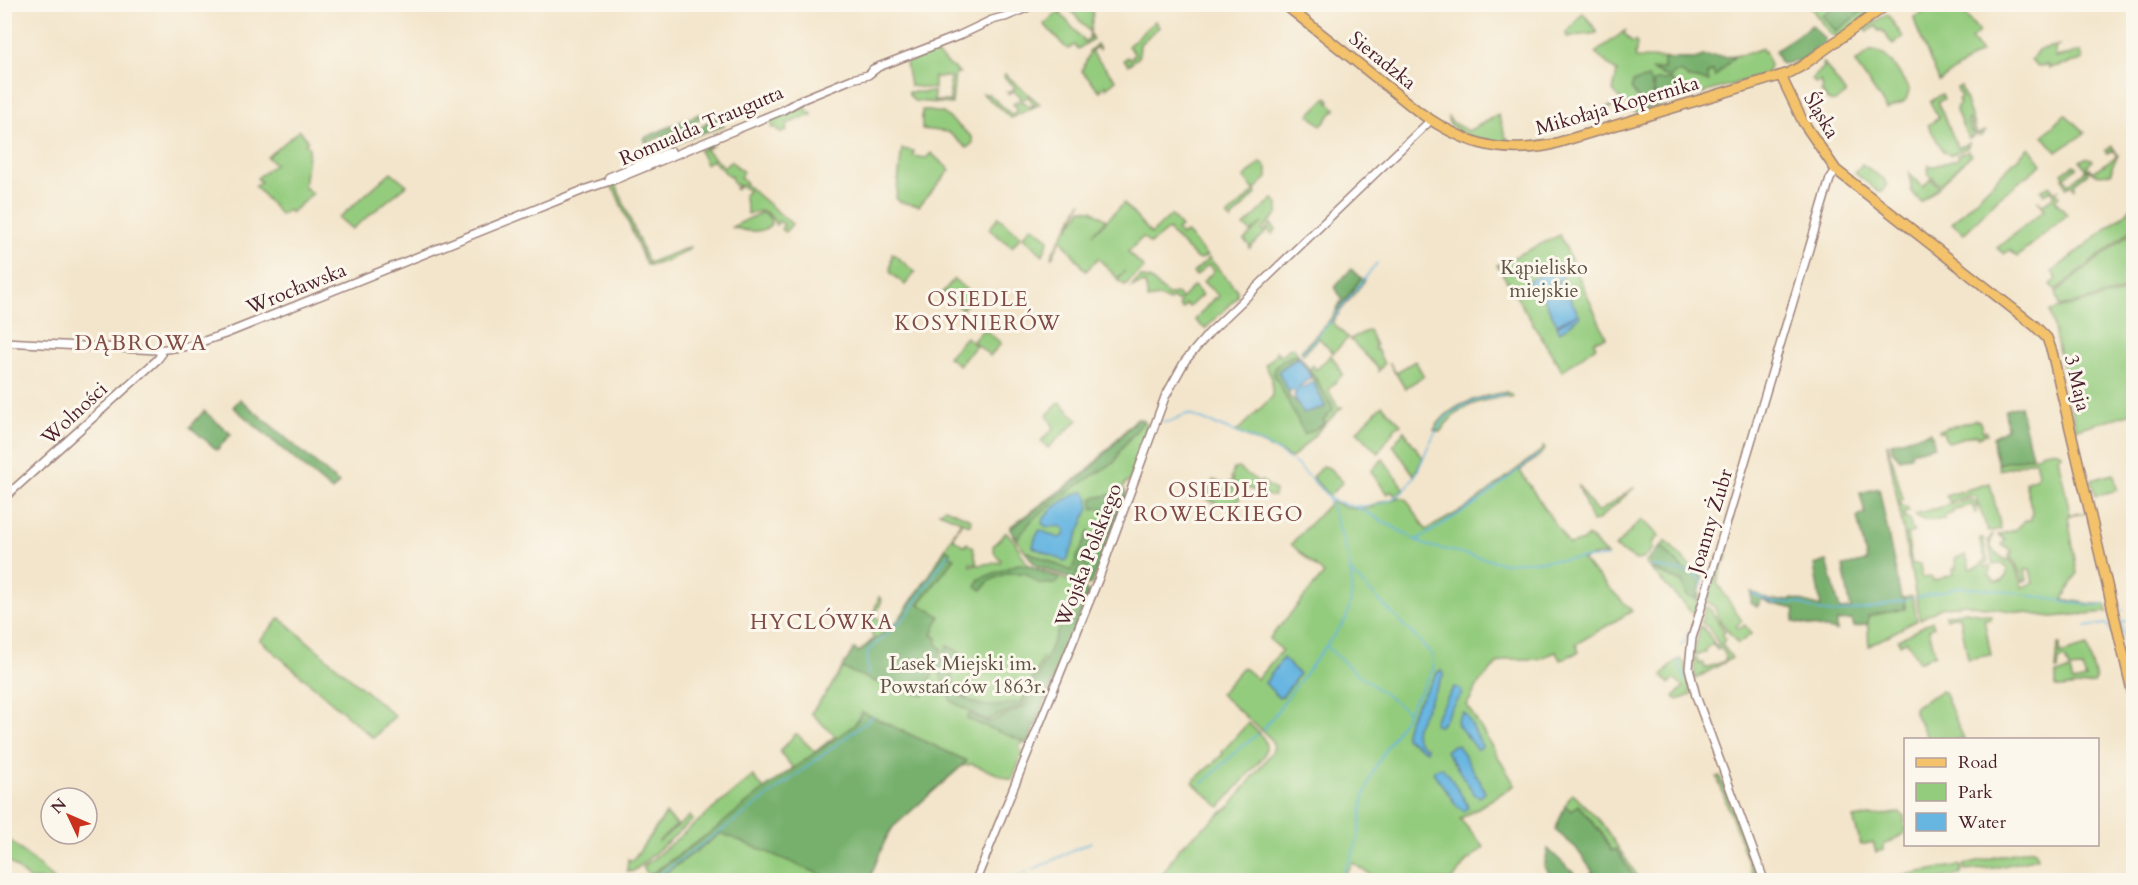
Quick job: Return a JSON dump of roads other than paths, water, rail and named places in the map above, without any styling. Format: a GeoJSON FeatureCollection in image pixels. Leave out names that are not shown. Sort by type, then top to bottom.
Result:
{"type":"FeatureCollection","features":[{"type":"Feature","properties":{"kind":"main road","name":"Sieradzka"},"geometry":{"type":"LineString","coordinates":[[1284,4],[1431,120]]}},
{"type":"Feature","properties":{"kind":"main road","name":"Mikołaja Kopernika"},"geometry":{"type":"LineString","coordinates":[[1431,120],[1453,134],[1477,143],[1500,148],[1538,147],[1780,76],[1802,66],[1888,4]]}},
{"type":"Feature","properties":{"kind":"main road","name":"Śląska"},"geometry":{"type":"LineString","coordinates":[[1780,76],[1803,122],[1836,170]]}},
{"type":"Feature","properties":{"kind":"main road","name":"3 Maja"},"geometry":{"type":"LineString","coordinates":[[1836,170],[2035,326],[2047,338],[2051,347],[2133,699]]}},
{"type":"Feature","properties":{"kind":"street","name":"Romualda Traugutta"},"geometry":{"type":"LineString","coordinates":[[613,180],[781,111],[801,100],[852,79],[868,75],[877,68],[979,30],[1036,4]]}},
{"type":"Feature","properties":{"kind":"street","name":"Romualda Traugutta"},"geometry":{"type":"LineString","coordinates":[[630,168],[801,100]]}},
{"type":"Feature","properties":{"kind":"street","name":"Wojska Polskiego"},"geometry":{"type":"LineString","coordinates":[[976,880],[1098,580],[1163,403],[1180,368],[1213,328],[1431,120]]}},
{"type":"Feature","properties":{"kind":"street","name":"Wrocławska"},"geometry":{"type":"LineString","coordinates":[[586,189],[630,168]]}},
{"type":"Feature","properties":{"kind":"street","name":"Joanny Żubr"},"geometry":{"type":"LineString","coordinates":[[1764,880],[1694,692],[1689,670],[1689,653],[1830,179],[1836,170]]}},
{"type":"Feature","properties":{"kind":"street","name":"Wrocławska"},"geometry":{"type":"LineString","coordinates":[[4,342],[158,350],[183,347],[217,337],[613,180]]}},
{"type":"Feature","properties":{"kind":"street","name":"Wolności"},"geometry":{"type":"LineString","coordinates":[[4,498],[157,360],[160,355],[158,350]]}},
{"type":"Feature","properties":{"kind":"water"},"geometry":{"type":"Polygon","coordinates":[[[1558,265],[1564,277],[1534,293],[1527,282],[1558,265]]]}},
{"type":"Feature","properties":{"kind":"water"},"geometry":{"type":"Polygon","coordinates":[[[1560,281],[1580,316],[1560,332],[1557,326],[1577,314],[1557,324],[1540,292],[1560,281]]]}},
{"type":"Feature","properties":{"kind":"water"},"geometry":{"type":"Polygon","coordinates":[[[1299,357],[1311,377],[1299,387],[1314,383],[1325,407],[1303,413],[1294,396],[1296,391],[1288,390],[1279,373],[1299,357]]]}},
{"type":"Feature","properties":{"kind":"water"},"geometry":{"type":"Polygon","coordinates":[[[1085,492],[1089,499],[1089,508],[1067,560],[1064,561],[1033,547],[1040,530],[1058,538],[1064,536],[1064,528],[1045,526],[1042,523],[1044,518],[1059,504],[1085,492]]]}},
{"type":"Feature","properties":{"kind":"water"},"geometry":{"type":"Polygon","coordinates":[[[1283,658],[1299,674],[1283,696],[1278,697],[1265,683],[1283,658]]]}},
{"type":"Feature","properties":{"kind":"water"},"geometry":{"type":"Polygon","coordinates":[[[1441,670],[1444,674],[1415,731],[1419,742],[1427,748],[1426,751],[1405,738],[1405,730],[1417,704],[1441,670]]]}},
{"type":"Feature","properties":{"kind":"water"},"geometry":{"type":"Polygon","coordinates":[[[1454,687],[1460,689],[1462,694],[1455,701],[1440,726],[1437,726],[1434,723],[1436,717],[1454,687]]]}},
{"type":"Feature","properties":{"kind":"water"},"geometry":{"type":"Polygon","coordinates":[[[1463,712],[1482,746],[1479,749],[1476,749],[1458,725],[1457,720],[1463,712]]]}},
{"type":"Feature","properties":{"kind":"water"},"geometry":{"type":"Polygon","coordinates":[[[1453,745],[1458,745],[1481,783],[1485,793],[1479,797],[1475,795],[1446,751],[1453,745]]]}},
{"type":"Feature","properties":{"kind":"water"},"geometry":{"type":"Polygon","coordinates":[[[1442,768],[1467,804],[1468,808],[1464,811],[1457,806],[1433,772],[1442,768]]]}},
{"type":"Feature","properties":{"kind":"waterway"},"geometry":{"type":"LineString","coordinates":[[1302,353],[1377,263]]}},
{"type":"Feature","properties":{"kind":"waterway"},"geometry":{"type":"LineString","coordinates":[[1356,506],[1379,504],[1395,497],[1407,487],[1416,474],[1437,430],[1448,416],[1476,400],[1508,394]]}},
{"type":"Feature","properties":{"kind":"waterway"},"geometry":{"type":"LineString","coordinates":[[1163,422],[1169,422],[1188,414],[1253,439],[1279,452],[1296,464],[1332,500],[1361,509],[1425,545],[1504,563],[1607,557]]}},
{"type":"Feature","properties":{"kind":"waterway"},"geometry":{"type":"LineString","coordinates":[[1416,541],[1479,501],[1538,455]]}},
{"type":"Feature","properties":{"kind":"waterway"},"geometry":{"type":"LineString","coordinates":[[1263,730],[1346,619],[1350,603],[1351,573],[1344,542],[1328,498]]}},
{"type":"Feature","properties":{"kind":"waterway"},"geometry":{"type":"LineString","coordinates":[[868,675],[868,651],[908,614],[945,558],[950,554]]}},
{"type":"Feature","properties":{"kind":"waterway"},"geometry":{"type":"LineString","coordinates":[[1650,566],[1699,574]]}},
{"type":"Feature","properties":{"kind":"waterway"},"geometry":{"type":"LineString","coordinates":[[1352,573],[1432,654],[1434,668],[1408,711]]}},
{"type":"Feature","properties":{"kind":"waterway"},"geometry":{"type":"LineString","coordinates":[[1693,574],[1703,581],[1701,588]]}},
{"type":"Feature","properties":{"kind":"waterway"},"geometry":{"type":"LineString","coordinates":[[1916,598],[1959,587],[1998,590],[2086,605],[2106,605]]}},
{"type":"Feature","properties":{"kind":"waterway"},"geometry":{"type":"LineString","coordinates":[[1753,594],[1774,603],[1798,603],[1819,611],[1834,613],[1873,608],[1906,600]]}},
{"type":"Feature","properties":{"kind":"waterway"},"geometry":{"type":"LineString","coordinates":[[2116,604],[2118,609],[2123,610]]}},
{"type":"Feature","properties":{"kind":"waterway"},"geometry":{"type":"LineString","coordinates":[[2126,645],[2121,621],[2134,621]]}},
{"type":"Feature","properties":{"kind":"waterway"},"geometry":{"type":"LineString","coordinates":[[2085,627],[2106,624],[2111,632]]}},
{"type":"Feature","properties":{"kind":"waterway"},"geometry":{"type":"LineString","coordinates":[[1680,646],[1689,630]]}},
{"type":"Feature","properties":{"kind":"waterway"},"geometry":{"type":"LineString","coordinates":[[2112,632],[2114,639]]}},
{"type":"Feature","properties":{"kind":"waterway"},"geometry":{"type":"LineString","coordinates":[[2115,644],[2124,681]]}},
{"type":"Feature","properties":{"kind":"waterway"},"geometry":{"type":"LineString","coordinates":[[1326,646],[1350,668],[1408,712],[1373,771],[1363,800],[1359,837],[1339,880]]}},
{"type":"Feature","properties":{"kind":"waterway"},"geometry":{"type":"LineString","coordinates":[[1678,660],[1685,680]]}},
{"type":"Feature","properties":{"kind":"waterway"},"geometry":{"type":"LineString","coordinates":[[2126,689],[2128,698]]}},
{"type":"Feature","properties":{"kind":"waterway"},"geometry":{"type":"LineString","coordinates":[[652,880],[750,810],[873,717]]}},
{"type":"Feature","properties":{"kind":"waterway"},"geometry":{"type":"LineString","coordinates":[[1201,785],[1258,734]]}},
{"type":"Feature","properties":{"kind":"waterway"},"geometry":{"type":"LineString","coordinates":[[1032,870],[1091,842]]}},
{"type":"Feature","properties":{"kind":"waterway"},"geometry":{"type":"LineString","coordinates":[[1010,880],[1027,872]]}},
{"type":"Feature","properties":{"kind":"district","name":"OSIEDLE KOSYNIERÓW"},"geometry":{"type":"Point","coordinates":[978,311]}},
{"type":"Feature","properties":{"kind":"district","name":"DĄBROWA"},"geometry":{"type":"Point","coordinates":[141,342]}},
{"type":"Feature","properties":{"kind":"district","name":"OSIEDLE ROWECKIEGO"},"geometry":{"type":"Point","coordinates":[1219,502]}},
{"type":"Feature","properties":{"kind":"district","name":"HYCLÓWKA"},"geometry":{"type":"Point","coordinates":[822,622]}},
{"type":"Feature","properties":{"kind":"park label","name":"Kąpielisko miejskie"},"geometry":{"type":"Point","coordinates":[1544,278]}},
{"type":"Feature","properties":{"kind":"park label","name":"Lasek Miejski im. Powstańców 1863r."},"geometry":{"type":"Point","coordinates":[963,674]}}]}
